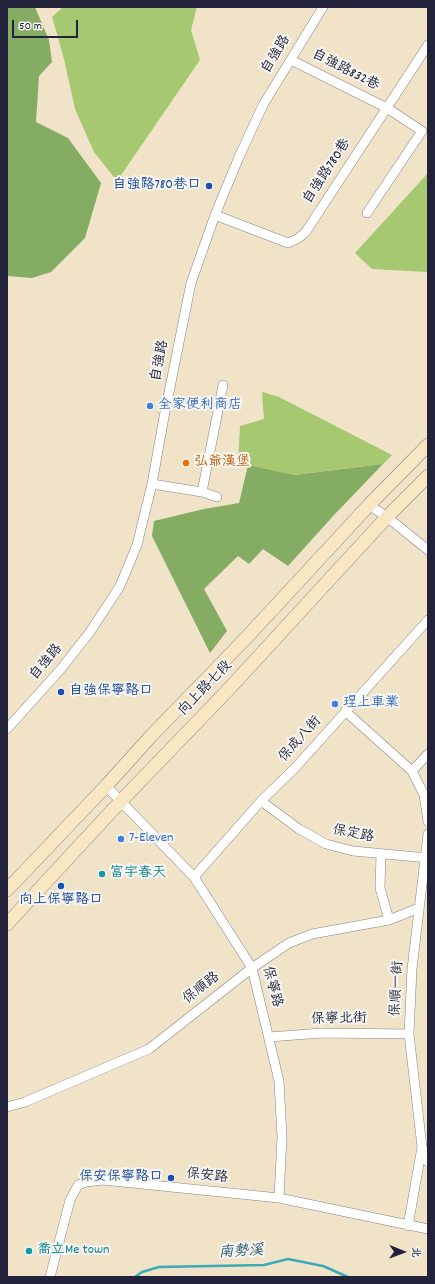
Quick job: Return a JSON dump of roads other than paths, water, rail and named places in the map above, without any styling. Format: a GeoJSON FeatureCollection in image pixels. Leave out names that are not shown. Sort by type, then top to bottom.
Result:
{"type":"FeatureCollection","features":[{"type":"Feature","properties":{"kind":"main road","name":"向上路七段"},"geometry":{"type":"LineString","coordinates":[[7,890],[106,786],[151,736],[247,637],[428,445]]}},
{"type":"Feature","properties":{"kind":"main road","name":"向上路七段"},"geometry":{"type":"LineString","coordinates":[[7,924],[121,801],[228,691],[387,517],[428,476]]}},
{"type":"Feature","properties":{"kind":"street","name":"自強路"},"geometry":{"type":"LineString","coordinates":[[7,729],[61,669],[90,632],[120,586],[137,545],[152,484],[190,288],[215,215],[238,157],[263,105],[322,7]]}},
{"type":"Feature","properties":{"kind":"street","name":"自強路780巷"},"geometry":{"type":"LineString","coordinates":[[215,215],[288,243],[305,233],[428,45]]}},
{"type":"Feature","properties":{"kind":"street","name":"自強路832巷"},"geometry":{"type":"LineString","coordinates":[[291,60],[387,108],[422,131],[368,213]]}},
{"type":"Feature","properties":{"kind":"street"},"geometry":{"type":"LineString","coordinates":[[202,492],[223,385]]}},
{"type":"Feature","properties":{"kind":"street"},"geometry":{"type":"LineString","coordinates":[[152,484],[202,492],[217,497]]}},
{"type":"Feature","properties":{"kind":"street"},"geometry":{"type":"LineString","coordinates":[[370,505],[428,550]]}},
{"type":"Feature","properties":{"kind":"street","name":"保成八街"},"geometry":{"type":"LineString","coordinates":[[194,878],[261,801],[295,768],[428,620]]}},
{"type":"Feature","properties":{"kind":"street"},"geometry":{"type":"LineString","coordinates":[[345,711],[412,771],[424,795],[428,821]]}},
{"type":"Feature","properties":{"kind":"street"},"geometry":{"type":"LineString","coordinates":[[412,771],[428,754]]}},
{"type":"Feature","properties":{"kind":"street","name":"保寧路"},"geometry":{"type":"LineString","coordinates":[[106,786],[194,878],[252,968],[279,1081],[282,1137],[279,1198]]}},
{"type":"Feature","properties":{"kind":"street","name":"保定路"},"geometry":{"type":"LineString","coordinates":[[261,801],[299,829],[326,844],[353,851],[426,858]]}},
{"type":"Feature","properties":{"kind":"street","name":"保順一街"},"geometry":{"type":"LineString","coordinates":[[428,834],[412,969],[410,1034],[422,1147],[428,1162]]}},
{"type":"Feature","properties":{"kind":"street"},"geometry":{"type":"LineString","coordinates":[[380,854],[380,888],[388,920]]}},
{"type":"Feature","properties":{"kind":"street","name":"保順路"},"geometry":{"type":"LineString","coordinates":[[7,1107],[25,1102],[149,1049],[252,968],[289,943],[312,934],[388,920],[419,908]]}},
{"type":"Feature","properties":{"kind":"street","name":"保寧北街"},"geometry":{"type":"LineString","coordinates":[[269,1037],[322,1033],[410,1034]]}},
{"type":"Feature","properties":{"kind":"street","name":"保順一街"},"geometry":{"type":"LineString","coordinates":[[408,1226],[422,1147]]}},
{"type":"Feature","properties":{"kind":"street","name":"保安路"},"geometry":{"type":"LineString","coordinates":[[50,1277],[70,1200],[78,1185],[86,1182],[103,1180],[279,1198],[428,1229]]}},
{"type":"Feature","properties":{"kind":"waterway","name":"南勢溪"},"geometry":{"type":"LineString","coordinates":[[135,1277],[142,1272],[159,1267],[264,1265],[288,1259],[323,1266],[348,1277]]}},
{"type":"Feature","properties":{"kind":"place","name":"自強路780巷口"},"geometry":{"type":"Point","coordinates":[209,186]}},
{"type":"Feature","properties":{"kind":"place","name":"全家便利商店"},"geometry":{"type":"Point","coordinates":[150,406]}},
{"type":"Feature","properties":{"kind":"place","name":"弘爺漢堡"},"geometry":{"type":"Point","coordinates":[186,463]}},
{"type":"Feature","properties":{"kind":"place","name":"自強保寧路口"},"geometry":{"type":"Point","coordinates":[61,692]}},
{"type":"Feature","properties":{"kind":"place","name":"珵上車業"},"geometry":{"type":"Point","coordinates":[335,704]}},
{"type":"Feature","properties":{"kind":"place","name":"7-Eleven"},"geometry":{"type":"Point","coordinates":[121,839]}},
{"type":"Feature","properties":{"kind":"place","name":"富宇春天"},"geometry":{"type":"Point","coordinates":[102,874]}},
{"type":"Feature","properties":{"kind":"place","name":"向上保寧路口"},"geometry":{"type":"Point","coordinates":[61,886]}},
{"type":"Feature","properties":{"kind":"place","name":"保安保寧路口"},"geometry":{"type":"Point","coordinates":[171,1178]}},
{"type":"Feature","properties":{"kind":"place","name":"喬立Me town"},"geometry":{"type":"Point","coordinates":[29,1251]}}]}
